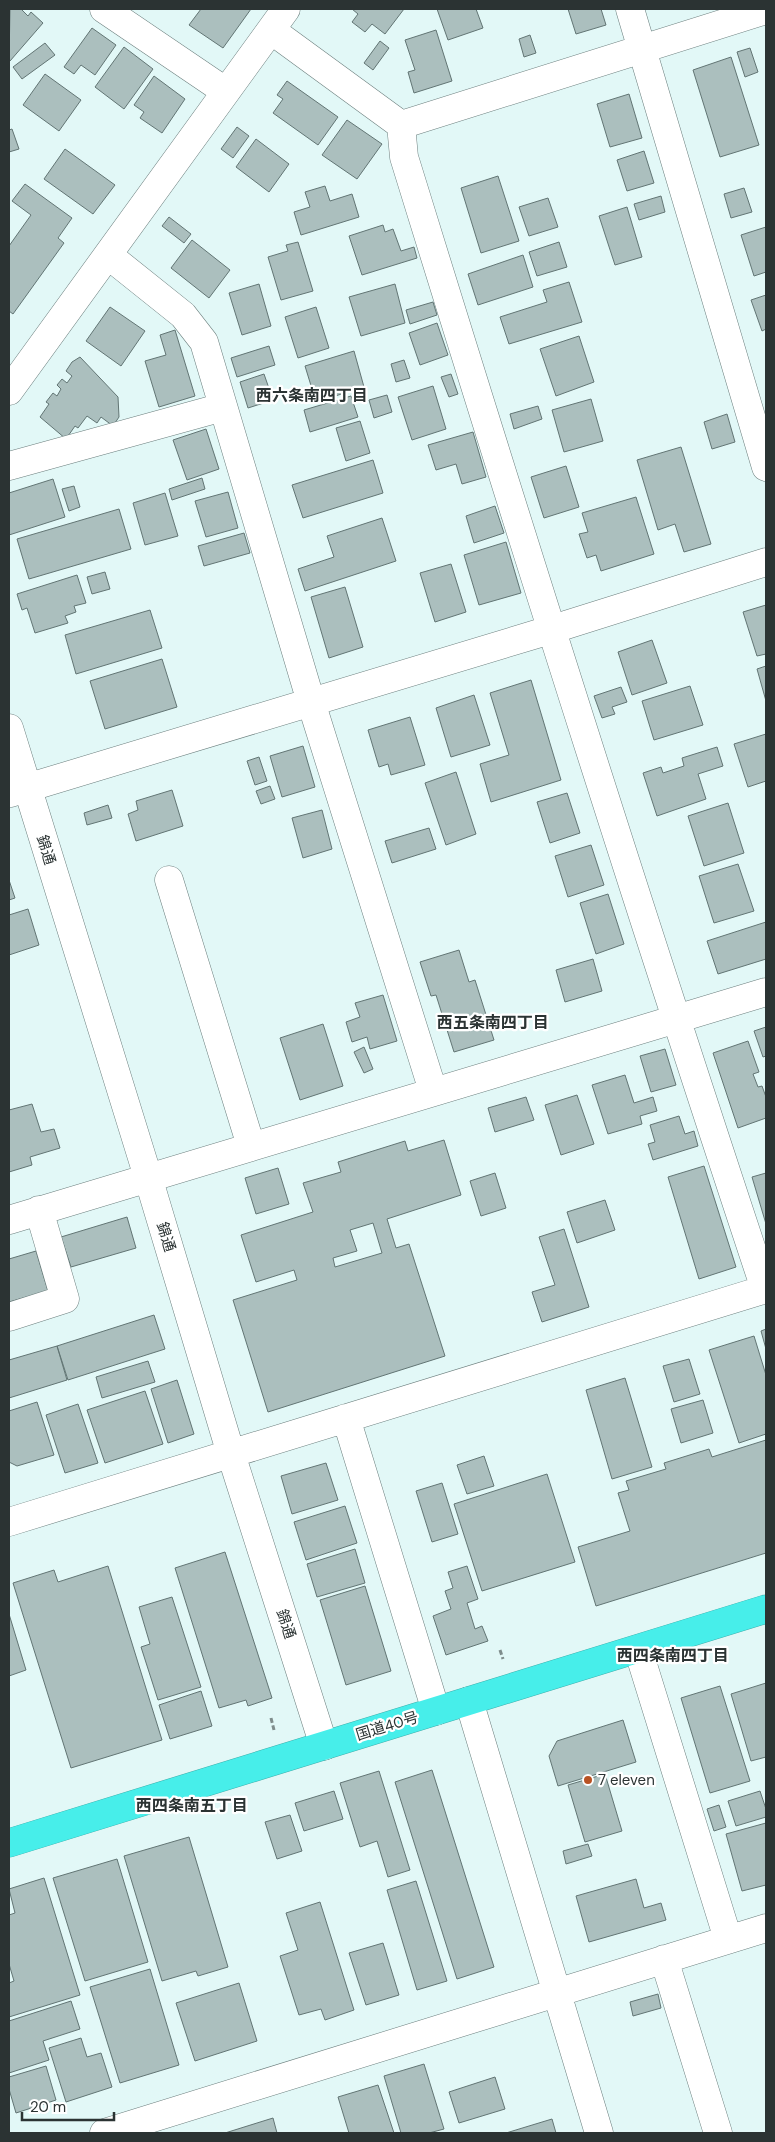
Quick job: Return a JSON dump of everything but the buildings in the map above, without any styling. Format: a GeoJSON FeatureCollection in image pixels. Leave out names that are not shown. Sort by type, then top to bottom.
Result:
{"type":"FeatureCollection","features":[{"type":"Feature","properties":{"kind":"highway","name":"国道40号"},"geometry":{"type":"LineString","coordinates":[[9,1843],[766,1609]]}},
{"type":"Feature","properties":{"kind":"street"},"geometry":{"type":"LineString","coordinates":[[104,9],[225,91]]}},
{"type":"Feature","properties":{"kind":"street"},"geometry":{"type":"LineString","coordinates":[[630,9],[766,467]]}},
{"type":"Feature","properties":{"kind":"street"},"geometry":{"type":"LineString","coordinates":[[400,125],[766,10]]}},
{"type":"Feature","properties":{"kind":"street"},"geometry":{"type":"LineString","coordinates":[[9,391],[278,20],[400,125],[404,157],[550,630],[675,1020],[766,1289],[9,1522]]}},
{"type":"Feature","properties":{"kind":"street"},"geometry":{"type":"LineString","coordinates":[[108,255],[182,315],[204,342],[311,702],[433,1092]]}},
{"type":"Feature","properties":{"kind":"street"},"geometry":{"type":"LineString","coordinates":[[9,466],[223,407]]}},
{"type":"Feature","properties":{"kind":"street"},"geometry":{"type":"LineString","coordinates":[[18,791],[550,630],[766,562]]}},
{"type":"Feature","properties":{"kind":"street","name":"錦通"},"geometry":{"type":"LineString","coordinates":[[9,728],[18,791],[148,1177],[231,1454],[324,1746]]}},
{"type":"Feature","properties":{"kind":"street"},"geometry":{"type":"LineString","coordinates":[[169,880],[251,1146]]}},
{"type":"Feature","properties":{"kind":"street"},"geometry":{"type":"LineString","coordinates":[[9,1220],[766,992]]}},
{"type":"Feature","properties":{"kind":"street"},"geometry":{"type":"LineString","coordinates":[[9,1317],[65,1299],[39,1210]]}},
{"type":"Feature","properties":{"kind":"street"},"geometry":{"type":"LineString","coordinates":[[346,1418],[436,1711]]}},
{"type":"Feature","properties":{"kind":"street"},"geometry":{"type":"LineString","coordinates":[[638,1649],[728,1939]]}},
{"type":"Feature","properties":{"kind":"street"},"geometry":{"type":"LineString","coordinates":[[469,1701],[599,2133]]}},
{"type":"Feature","properties":{"kind":"street"},"geometry":{"type":"LineString","coordinates":[[104,2133],[766,1928]]}},
{"type":"Feature","properties":{"kind":"street"},"geometry":{"type":"LineString","coordinates":[[664,1959],[718,2133]]}},
{"type":"Feature","properties":{"kind":"place","name":"7 eleven"},"geometry":{"type":"Point","coordinates":[588,1780]}},
{"type":"Feature","properties":{"kind":"district","name":"西六条南四丁目"},"geometry":{"type":"Point","coordinates":[312,395]}},
{"type":"Feature","properties":{"kind":"district","name":"西五条南四丁目"},"geometry":{"type":"Point","coordinates":[493,1022]}},
{"type":"Feature","properties":{"kind":"district","name":"西四条南四丁目"},"geometry":{"type":"Point","coordinates":[673,1655]}},
{"type":"Feature","properties":{"kind":"district","name":"西四条南五丁目"},"geometry":{"type":"Point","coordinates":[192,1805]}}]}
